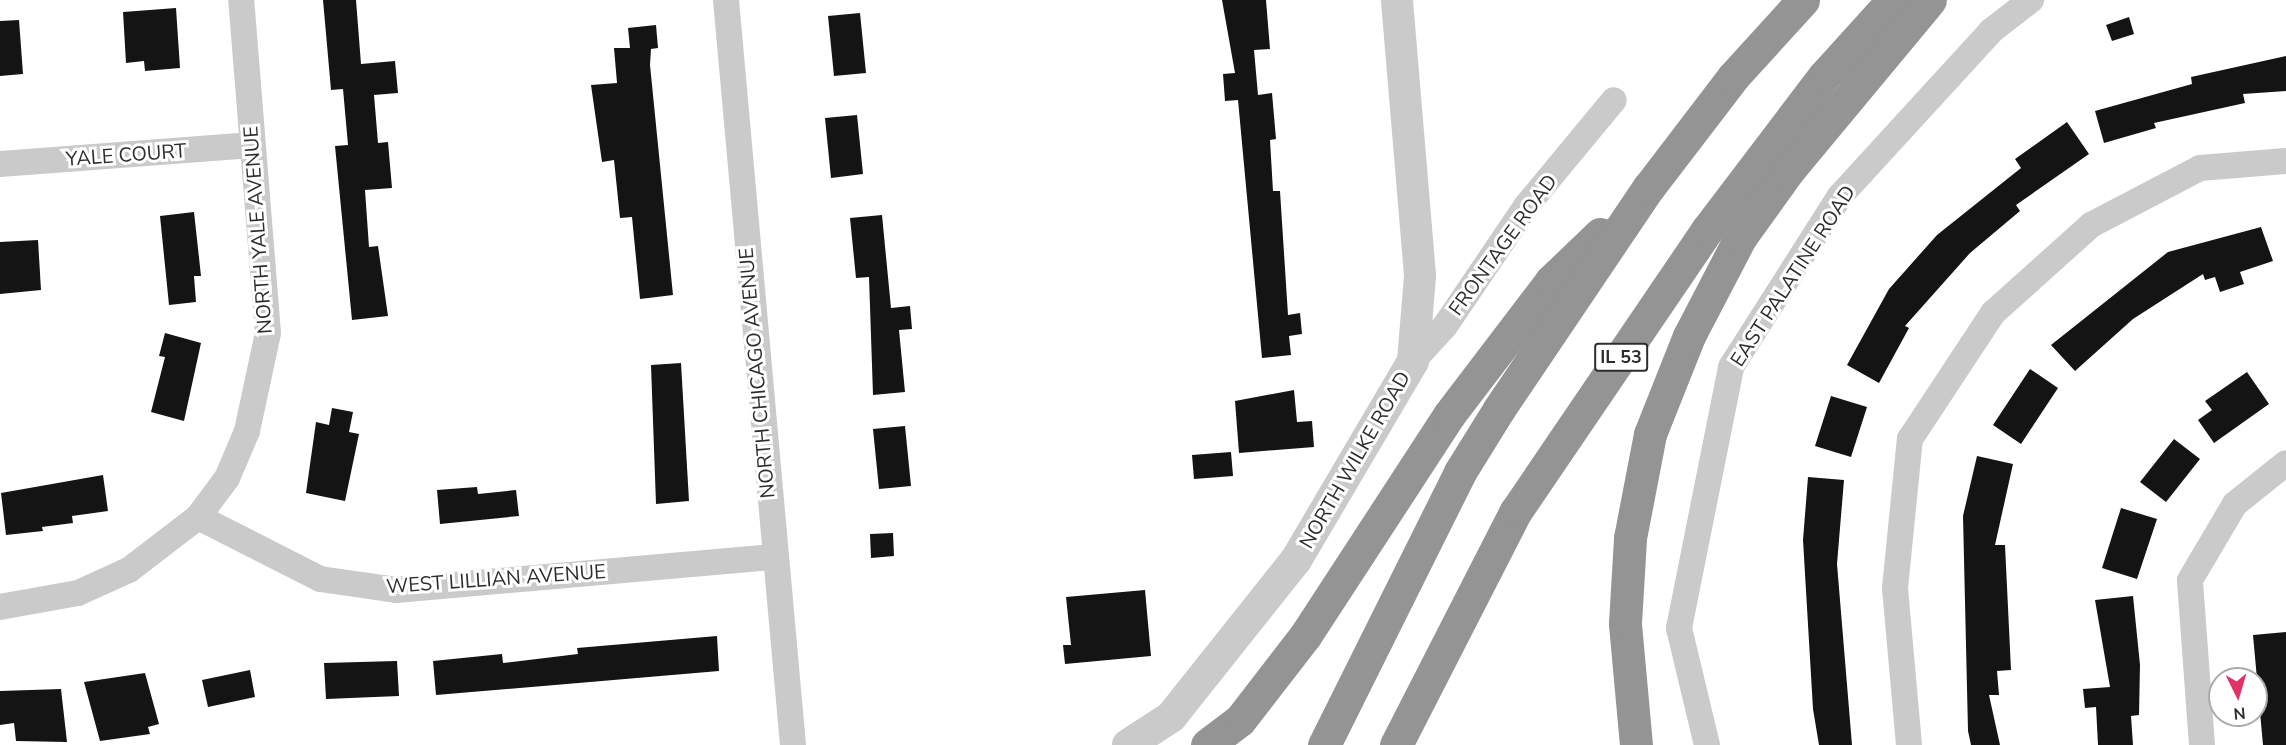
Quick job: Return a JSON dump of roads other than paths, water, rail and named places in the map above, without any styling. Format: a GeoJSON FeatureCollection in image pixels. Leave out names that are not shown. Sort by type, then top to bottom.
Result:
{"type":"FeatureCollection","features":[{"type":"Feature","properties":{"kind":"highway"},"geometry":{"type":"LineString","coordinates":[[1324,745],[1460,472],[1649,187],[1733,77],[1803,0]]}},
{"type":"Feature","properties":{"kind":"highway","name":"IL 53"},"geometry":{"type":"LineString","coordinates":[[1396,745],[1516,511],[1707,230],[1824,76],[1893,0]]}},
{"type":"Feature","properties":{"kind":"highway"},"geometry":{"type":"LineString","coordinates":[[1636,745],[1626,623],[1630,538],[1650,434],[1684,346],[1714,284],[1767,200],[1930,0]]}},
{"type":"Feature","properties":{"kind":"highway"},"geometry":{"type":"LineString","coordinates":[[1207,745],[1240,720],[1305,636],[1449,415],[1551,281],[1649,187]]}},
{"type":"Feature","properties":{"kind":"street","name":"NORTH YALE AVENUE"},"geometry":{"type":"LineString","coordinates":[[0,607],[78,593],[129,570],[198,518],[227,478],[247,430],[268,333],[241,0]]}},
{"type":"Feature","properties":{"kind":"street","name":"NORTH CHICAGO AVENUE"},"geometry":{"type":"LineString","coordinates":[[726,0],[773,557],[793,745]]}},
{"type":"Feature","properties":{"kind":"street","name":"NORTH WILKE ROAD"},"geometry":{"type":"LineString","coordinates":[[1128,745],[1171,717],[1296,560],[1413,360],[1420,275],[1398,0]]}},
{"type":"Feature","properties":{"kind":"street","name":"EAST PALATINE ROAD"},"geometry":{"type":"LineString","coordinates":[[1707,745],[1679,628],[1731,367],[1840,196],[1991,31],[2031,0]]}},
{"type":"Feature","properties":{"kind":"street","name":"FRONTAGE ROAD"},"geometry":{"type":"LineString","coordinates":[[1413,360],[1445,327],[1527,206],[1614,100]]}},
{"type":"Feature","properties":{"kind":"street","name":"YALE COURT"},"geometry":{"type":"LineString","coordinates":[[0,164],[252,145]]}},
{"type":"Feature","properties":{"kind":"street"},"geometry":{"type":"LineString","coordinates":[[1909,745],[1895,588],[1910,439],[1993,313],[2091,225],[2200,168],[2286,161]]}},
{"type":"Feature","properties":{"kind":"street"},"geometry":{"type":"LineString","coordinates":[[2202,745],[2190,580],[2235,504],[2286,463]]}},
{"type":"Feature","properties":{"kind":"street","name":"WEST LILLIAN AVENUE"},"geometry":{"type":"LineString","coordinates":[[198,518],[320,579],[396,590],[773,557]]}}]}
